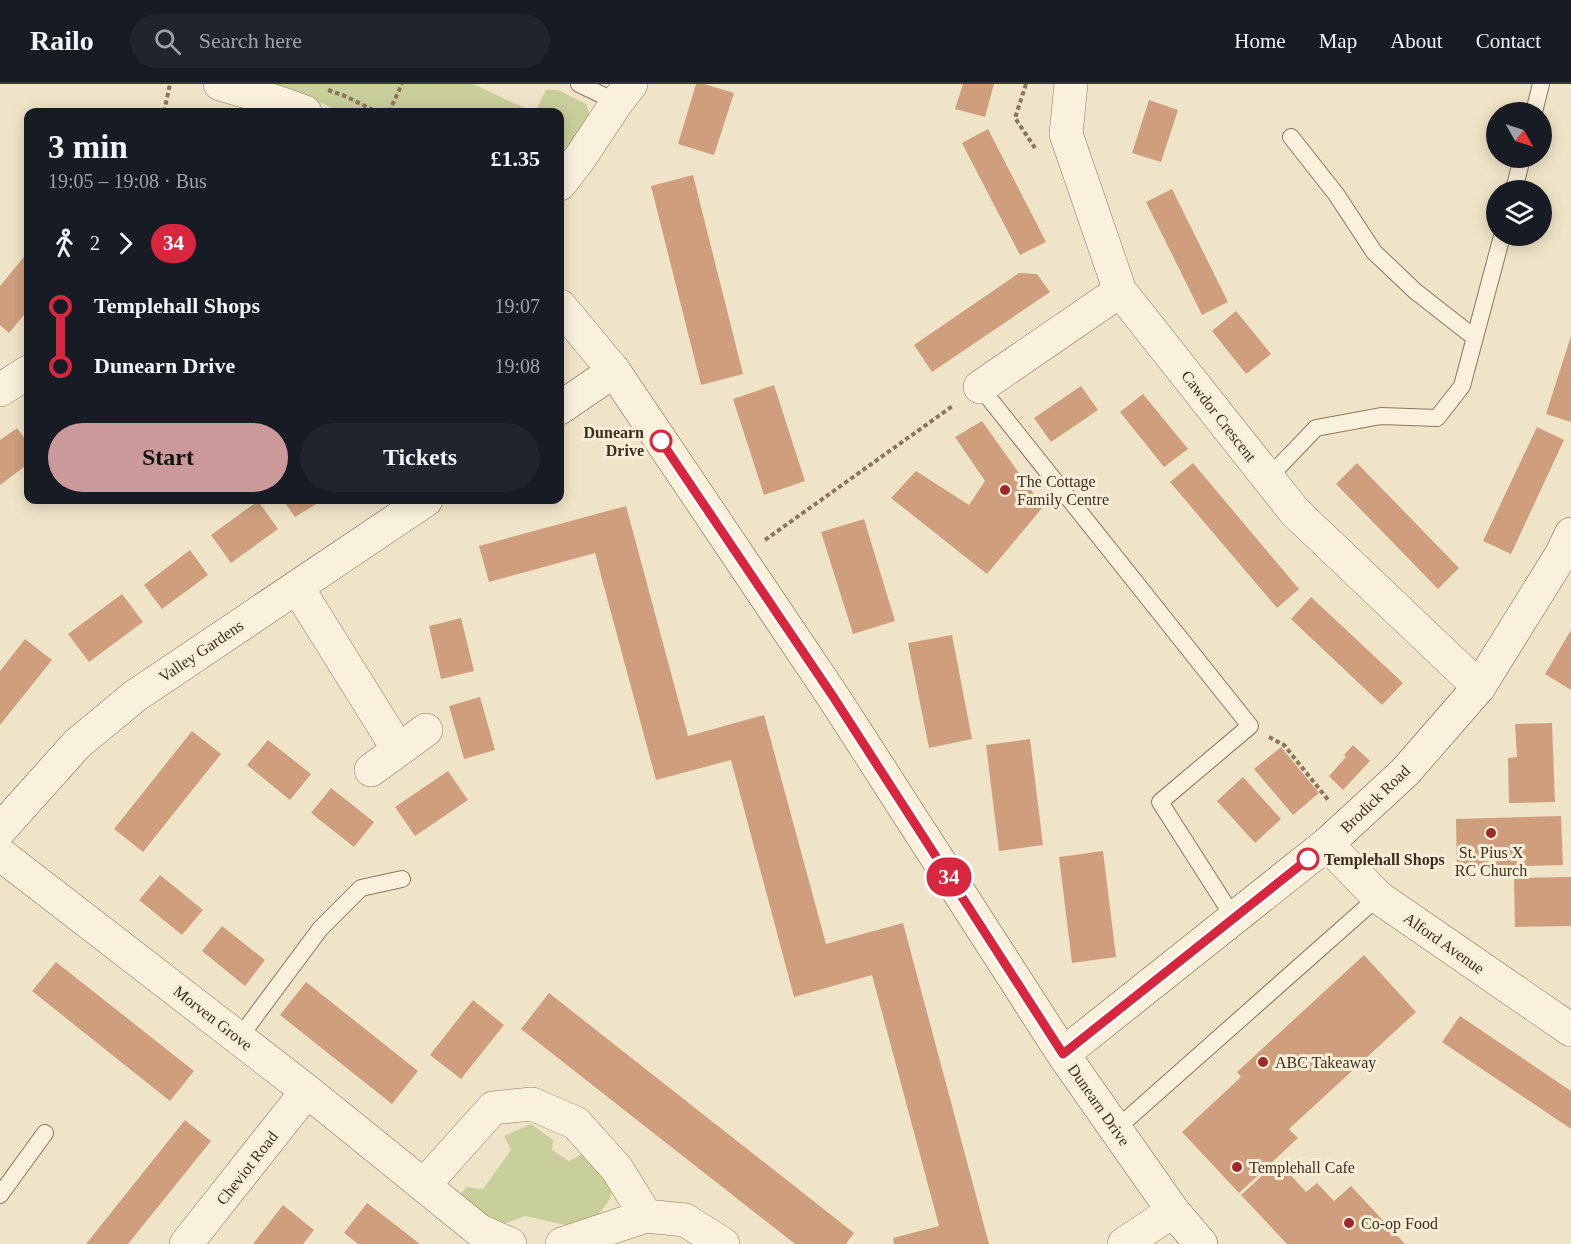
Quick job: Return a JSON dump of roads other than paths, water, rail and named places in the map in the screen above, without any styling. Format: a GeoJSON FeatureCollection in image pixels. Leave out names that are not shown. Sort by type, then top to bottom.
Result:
{"type":"FeatureCollection","features":[{"type":"Feature","properties":{"kind":"street"},"geometry":{"type":"LineString","coordinates":[[220,84],[257,95],[315,100]]}},
{"type":"Feature","properties":{"kind":"street","name":"Cawdor Crescent"},"geometry":{"type":"LineString","coordinates":[[1071,84],[1066,134],[1120,291],[1294,512],[1479,687]]}},
{"type":"Feature","properties":{"kind":"street"},"geometry":{"type":"LineString","coordinates":[[564,179],[624,93]]}},
{"type":"Feature","properties":{"kind":"street"},"geometry":{"type":"LineString","coordinates":[[980,387],[1120,291]]}},
{"type":"Feature","properties":{"kind":"street","name":"Dunearn Drive"},"geometry":{"type":"LineString","coordinates":[[564,311],[614,371],[840,708],[1063,1054],[1173,1211],[1201,1244]]}},
{"type":"Feature","properties":{"kind":"street"},"geometry":{"type":"LineString","coordinates":[[564,405],[614,371]]}},
{"type":"Feature","properties":{"kind":"street"},"geometry":{"type":"LineString","coordinates":[[0,390],[24,375]]}},
{"type":"Feature","properties":{"kind":"street","name":"Valley Gardens"},"geometry":{"type":"LineString","coordinates":[[0,830],[77,744],[135,696],[420,504]]}},
{"type":"Feature","properties":{"kind":"street","name":"Brodick Road"},"geometry":{"type":"LineString","coordinates":[[1063,1054],[1337,834],[1405,772],[1479,687],[1561,555],[1571,534]]}},
{"type":"Feature","properties":{"kind":"street"},"geometry":{"type":"LineString","coordinates":[[297,587],[398,749]]}},
{"type":"Feature","properties":{"kind":"street"},"geometry":{"type":"LineString","coordinates":[[370,770],[426,730]]}},
{"type":"Feature","properties":{"kind":"street","name":"Alford Avenue"},"geometry":{"type":"LineString","coordinates":[[1337,834],[1378,897],[1571,1030]]}},
{"type":"Feature","properties":{"kind":"street","name":"Morven Grove"},"geometry":{"type":"LineString","coordinates":[[0,854],[307,1091],[480,1231],[510,1244]]}},
{"type":"Feature","properties":{"kind":"street","name":"Cheviot Road"},"geometry":{"type":"LineString","coordinates":[[186,1244],[307,1091]]}},
{"type":"Feature","properties":{"kind":"street"},"geometry":{"type":"LineString","coordinates":[[424,1185],[494,1108],[532,1104],[576,1123],[617,1169],[646,1216]]}},
{"type":"Feature","properties":{"kind":"street"},"geometry":{"type":"LineString","coordinates":[[1124,1244],[1173,1211]]}},
{"type":"Feature","properties":{"kind":"street"},"geometry":{"type":"LineString","coordinates":[[562,1244],[646,1216],[685,1220],[723,1244]]}},
{"type":"Feature","properties":{"kind":"lane"},"geometry":{"type":"LineString","coordinates":[[579,84],[624,93]]}},
{"type":"Feature","properties":{"kind":"lane"},"geometry":{"type":"LineString","coordinates":[[1536,102],[1540,84]]}},
{"type":"Feature","properties":{"kind":"lane"},"geometry":{"type":"LineString","coordinates":[[1292,137],[1336,194],[1374,252],[1415,291],[1475,338]]}},
{"type":"Feature","properties":{"kind":"lane"},"geometry":{"type":"LineString","coordinates":[[1268,478],[1316,428],[1381,416],[1437,418],[1462,386],[1499,246]]}},
{"type":"Feature","properties":{"kind":"lane"},"geometry":{"type":"LineString","coordinates":[[980,387],[1250,726],[1160,802],[1234,918]]}},
{"type":"Feature","properties":{"kind":"lane"},"geometry":{"type":"LineString","coordinates":[[239,1038],[320,928],[361,888],[402,879]]}},
{"type":"Feature","properties":{"kind":"lane"},"geometry":{"type":"LineString","coordinates":[[1116,1129],[1378,897]]}},
{"type":"Feature","properties":{"kind":"lane"},"geometry":{"type":"LineString","coordinates":[[0,1195],[45,1133]]}},
{"type":"Feature","properties":{"kind":"place","name":"Dunearn Drive"},"geometry":{"type":"Point","coordinates":[661,441]}},
{"type":"Feature","properties":{"kind":"place","name":"The Cottage Family Centre"},"geometry":{"type":"Point","coordinates":[1005,490]}},
{"type":"Feature","properties":{"kind":"place","name":"St. Pius X RC Church"},"geometry":{"type":"Point","coordinates":[1491,833]}},
{"type":"Feature","properties":{"kind":"place","name":"Templehall Shops"},"geometry":{"type":"Point","coordinates":[1308,859]}},
{"type":"Feature","properties":{"kind":"place","name":"ABC Takeaway"},"geometry":{"type":"Point","coordinates":[1263,1062]}},
{"type":"Feature","properties":{"kind":"place","name":"Templehall Cafe"},"geometry":{"type":"Point","coordinates":[1237,1167]}},
{"type":"Feature","properties":{"kind":"place","name":"Co-op Food"},"geometry":{"type":"Point","coordinates":[1349,1223]}}]}
